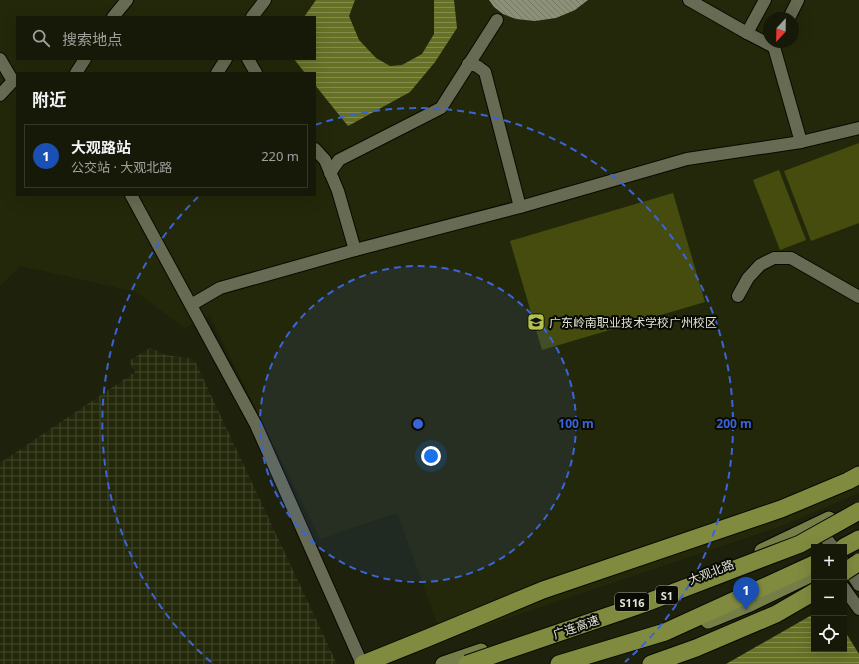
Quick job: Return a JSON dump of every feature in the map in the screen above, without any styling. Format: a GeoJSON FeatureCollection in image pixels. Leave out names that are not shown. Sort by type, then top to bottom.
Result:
{"type":"FeatureCollection","features":[{"type":"Feature","properties":{"kind":"highway"},"geometry":{"type":"LineString","coordinates":[[363,664],[543,590],[781,509],[859,475]]}},
{"type":"Feature","properties":{"kind":"highway","name":"广连高速"},"geometry":{"type":"LineString","coordinates":[[467,664],[643,604],[800,544],[859,511]]}},
{"type":"Feature","properties":{"kind":"highway"},"geometry":{"type":"LineString","coordinates":[[847,546],[859,539]]}},
{"type":"Feature","properties":{"kind":"highway"},"geometry":{"type":"LineString","coordinates":[[847,570],[859,562]]}},
{"type":"Feature","properties":{"kind":"highway"},"geometry":{"type":"LineString","coordinates":[[559,664],[665,632],[811,565]]}},
{"type":"Feature","properties":{"kind":"highway"},"geometry":{"type":"LineString","coordinates":[[651,664],[696,648],[776,614],[811,594]]}},
{"type":"Feature","properties":{"kind":"main road","name":"大观北路"},"geometry":{"type":"LineString","coordinates":[[443,664],[677,586],[723,568],[816,526],[859,503]]}},
{"type":"Feature","properties":{"kind":"main road"},"geometry":{"type":"LineString","coordinates":[[847,554],[859,547]]}},
{"type":"Feature","properties":{"kind":"main road"},"geometry":{"type":"LineString","coordinates":[[580,664],[678,633],[750,604],[811,574]]}},
{"type":"Feature","properties":{"kind":"street"},"geometry":{"type":"LineString","coordinates":[[114,16],[127,0]]}},
{"type":"Feature","properties":{"kind":"street"},"geometry":{"type":"LineString","coordinates":[[253,16],[265,0]]}},
{"type":"Feature","properties":{"kind":"street"},"geometry":{"type":"LineString","coordinates":[[689,0],[747,33],[763,39]]}},
{"type":"Feature","properties":{"kind":"street"},"geometry":{"type":"LineString","coordinates":[[747,33],[765,0]]}},
{"type":"Feature","properties":{"kind":"street"},"geometry":{"type":"LineString","coordinates":[[792,12],[798,0]]}},
{"type":"Feature","properties":{"kind":"street"},"geometry":{"type":"LineString","coordinates":[[330,173],[339,160],[441,108],[497,20]]}},
{"type":"Feature","properties":{"kind":"street"},"geometry":{"type":"LineString","coordinates":[[776,48],[801,142]]}},
{"type":"Feature","properties":{"kind":"street"},"geometry":{"type":"LineString","coordinates":[[0,59],[15,81]]}},
{"type":"Feature","properties":{"kind":"street"},"geometry":{"type":"LineString","coordinates":[[77,72],[83,60]]}},
{"type":"Feature","properties":{"kind":"street"},"geometry":{"type":"LineString","coordinates":[[218,72],[225,60]]}},
{"type":"Feature","properties":{"kind":"street"},"geometry":{"type":"LineString","coordinates":[[249,60],[255,72]]}},
{"type":"Feature","properties":{"kind":"street"},"geometry":{"type":"LineString","coordinates":[[468,64],[477,66],[485,72],[520,207]]}},
{"type":"Feature","properties":{"kind":"street"},"geometry":{"type":"LineString","coordinates":[[0,83],[15,81]]}},
{"type":"Feature","properties":{"kind":"street"},"geometry":{"type":"LineString","coordinates":[[0,95],[15,81]]}},
{"type":"Feature","properties":{"kind":"street"},"geometry":{"type":"LineString","coordinates":[[191,305],[220,288],[355,250],[520,207],[687,159],[801,142],[859,128]]}},
{"type":"Feature","properties":{"kind":"street"},"geometry":{"type":"LineString","coordinates":[[316,150],[324,160],[338,191],[355,250]]}},
{"type":"Feature","properties":{"kind":"street"},"geometry":{"type":"LineString","coordinates":[[133,196],[256,425],[363,664]]}},
{"type":"Feature","properties":{"kind":"street"},"geometry":{"type":"LineString","coordinates":[[738,296],[748,278],[760,265],[774,258],[791,258],[859,297]]}},
{"type":"Feature","properties":{"kind":"street"},"geometry":{"type":"LineString","coordinates":[[816,526],[823,544]]}},
{"type":"Feature","properties":{"kind":"street"},"geometry":{"type":"LineString","coordinates":[[816,526],[831,544]]}},
{"type":"Feature","properties":{"kind":"street"},"geometry":{"type":"LineString","coordinates":[[847,567],[859,585]]}},
{"type":"Feature","properties":{"kind":"street"},"geometry":{"type":"LineString","coordinates":[[847,592],[859,609]]}},
{"type":"Feature","properties":{"kind":"shaded area","name":"广东岭南职业技术学校广州校区"},"geometry":{"type":"Polygon","coordinates":[[[0,0],[859,0],[859,493],[782,526],[443,640],[397,513],[320,539],[210,316],[184,328],[136,292],[20,266],[0,286],[0,0]]]}},
{"type":"Feature","properties":{"kind":"shaded area"},"geometry":{"type":"Polygon","coordinates":[[[316,0],[355,0],[349,16],[359,40],[376,58],[390,66],[402,65],[422,54],[434,34],[434,0],[454,0],[457,28],[435,62],[410,92],[348,126],[316,86],[316,72],[304,72],[295,60],[316,60],[316,16],[305,16],[316,0]]]}},
{"type":"Feature","properties":{"kind":"shaded area"},"geometry":{"type":"Polygon","coordinates":[[[859,143],[859,223],[811,241],[784,171],[859,143]]]}},
{"type":"Feature","properties":{"kind":"shaded area"},"geometry":{"type":"Polygon","coordinates":[[[779,170],[806,240],[780,250],[753,180],[779,170]]]}},
{"type":"Feature","properties":{"kind":"shaded area"},"geometry":{"type":"Polygon","coordinates":[[[673,193],[705,302],[542,350],[510,241],[673,193]]]}},
{"type":"Feature","properties":{"kind":"shaded area"},"geometry":{"type":"Polygon","coordinates":[[[150,348],[166,355],[194,359],[337,664],[0,664],[0,463],[135,372],[129,361],[150,348]]]}},
{"type":"Feature","properties":{"kind":"shaded area"},"geometry":{"type":"Polygon","coordinates":[[[810,616],[811,652],[847,652],[847,635],[859,654],[859,664],[726,664],[810,616]]]}},
{"type":"Feature","properties":{"kind":"building"},"geometry":{"type":"Polygon","coordinates":[[[489,0],[588,0],[575,10],[556,18],[535,21],[516,19],[503,14],[494,7],[489,0]]]}},
{"type":"Feature","properties":{"kind":"place","name":"广东岭南职业技术学校广州校区"},"geometry":{"type":"Point","coordinates":[536,322]}},
{"type":"Feature","properties":{"kind":"place","name":"大观路站"},"geometry":{"type":"Point","coordinates":[746,610]}}]}
